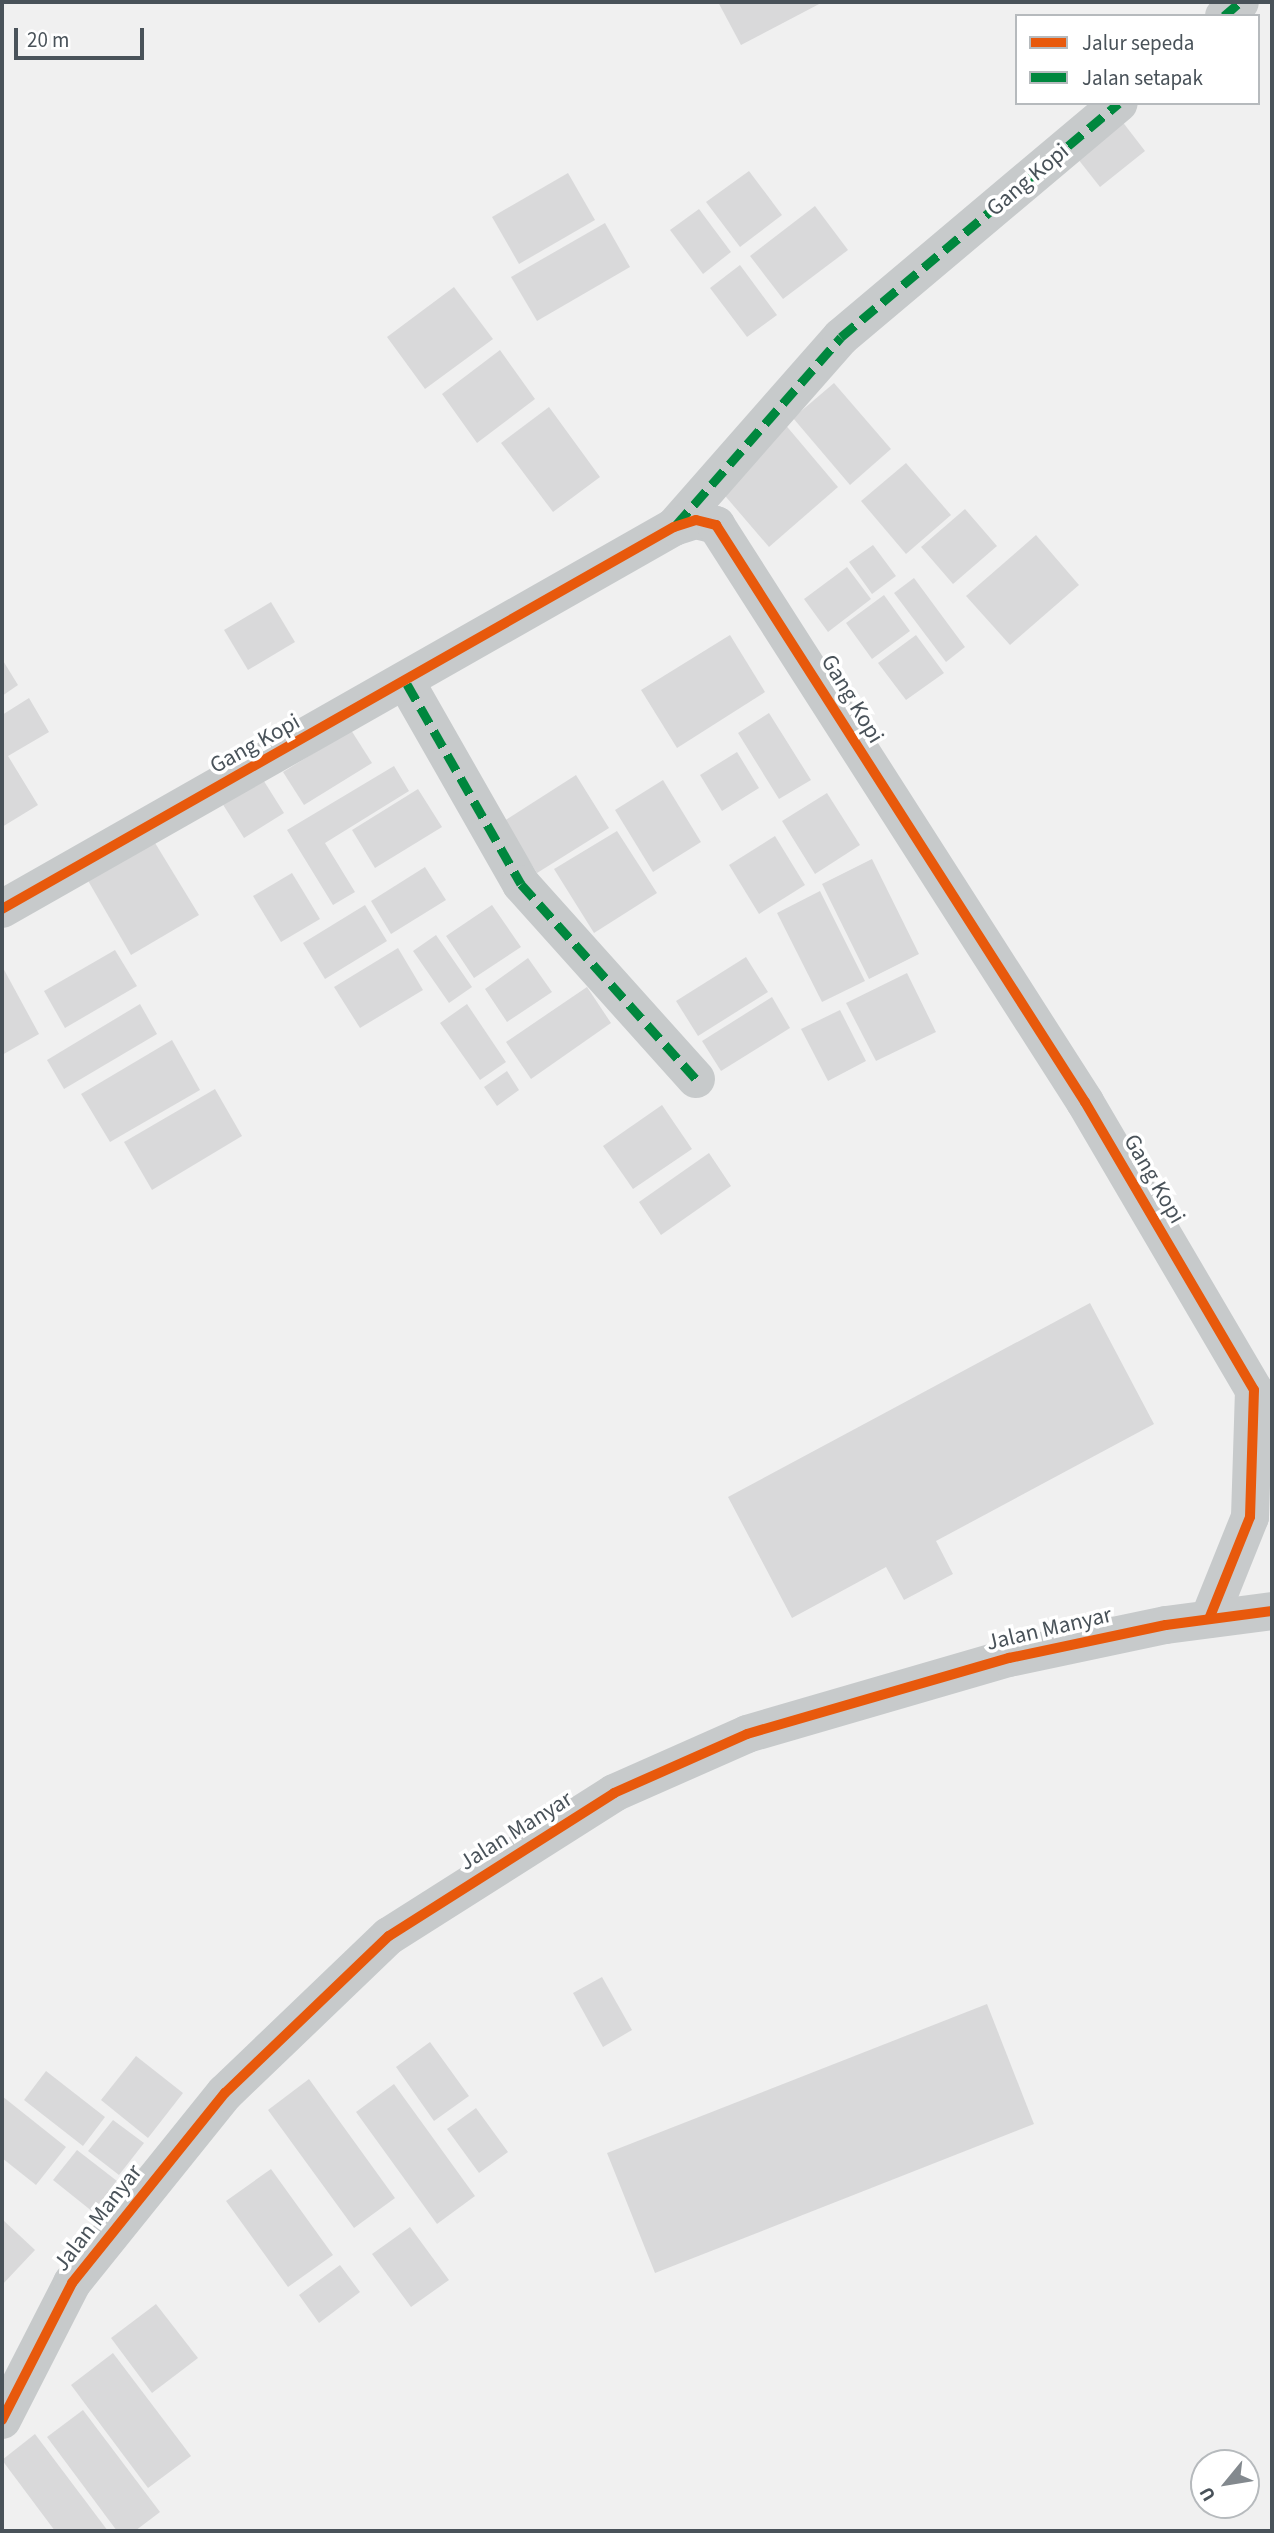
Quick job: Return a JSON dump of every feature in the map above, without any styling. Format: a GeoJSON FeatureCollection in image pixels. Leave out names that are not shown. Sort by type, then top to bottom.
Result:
{"type":"FeatureCollection","features":[{"type":"Feature","properties":{"kind":"street"},"geometry":{"type":"LineString","coordinates":[[1226,14],[1240,2]]}},
{"type":"Feature","properties":{"kind":"street","name":"Gang Kopi"},"geometry":{"type":"LineString","coordinates":[[674,527],[841,337],[1117,105]]}},
{"type":"Feature","properties":{"kind":"street","name":"Gang Kopi"},"geometry":{"type":"LineString","coordinates":[[2,909],[407,684],[674,527],[696,520],[716,525],[734,545],[921,853],[1085,1102],[1254,1390],[1250,1517],[1209,1619]]}},
{"type":"Feature","properties":{"kind":"street"},"geometry":{"type":"LineString","coordinates":[[407,684],[521,884],[696,1079]]}},
{"type":"Feature","properties":{"kind":"street","name":"Jalan Manyar"},"geometry":{"type":"LineString","coordinates":[[2,2420],[80,2272],[225,2093],[389,1936],[614,1793],[747,1734],[1009,1658],[1209,1619],[1272,1611]]}},
{"type":"Feature","properties":{"kind":"building"},"geometry":{"type":"Polygon","coordinates":[[[718,2],[823,2],[741,45],[718,2]]]}},
{"type":"Feature","properties":{"kind":"building"},"geometry":{"type":"Polygon","coordinates":[[[1105,105],[1110,105],[1145,151],[1100,187],[1059,135],[1105,105]]]}},
{"type":"Feature","properties":{"kind":"building"},"geometry":{"type":"Polygon","coordinates":[[[749,171],[782,215],[740,247],[706,202],[749,171]]]}},
{"type":"Feature","properties":{"kind":"building"},"geometry":{"type":"Polygon","coordinates":[[[568,173],[595,220],[519,264],[492,217],[568,173]]]}},
{"type":"Feature","properties":{"kind":"building"},"geometry":{"type":"Polygon","coordinates":[[[815,206],[848,250],[783,299],[750,256],[815,206]]]}},
{"type":"Feature","properties":{"kind":"building"},"geometry":{"type":"Polygon","coordinates":[[[699,209],[731,252],[703,274],[670,230],[699,209]]]}},
{"type":"Feature","properties":{"kind":"building"},"geometry":{"type":"Polygon","coordinates":[[[605,223],[630,267],[537,321],[511,277],[605,223]]]}},
{"type":"Feature","properties":{"kind":"building"},"geometry":{"type":"Polygon","coordinates":[[[740,265],[777,315],[747,337],[710,288],[740,265]]]}},
{"type":"Feature","properties":{"kind":"building"},"geometry":{"type":"Polygon","coordinates":[[[454,287],[493,339],[425,389],[387,337],[454,287]]]}},
{"type":"Feature","properties":{"kind":"building"},"geometry":{"type":"Polygon","coordinates":[[[500,350],[535,399],[477,443],[442,394],[500,350]]]}},
{"type":"Feature","properties":{"kind":"building"},"geometry":{"type":"Polygon","coordinates":[[[834,383],[891,449],[850,485],[793,418],[834,383]]]}},
{"type":"Feature","properties":{"kind":"building"},"geometry":{"type":"Polygon","coordinates":[[[549,407],[600,477],[553,512],[501,443],[549,407]]]}},
{"type":"Feature","properties":{"kind":"building"},"geometry":{"type":"Polygon","coordinates":[[[778,416],[838,487],[769,547],[708,476],[778,416]]]}},
{"type":"Feature","properties":{"kind":"building"},"geometry":{"type":"Polygon","coordinates":[[[906,463],[951,515],[906,554],[861,501],[906,463]]]}},
{"type":"Feature","properties":{"kind":"building"},"geometry":{"type":"Polygon","coordinates":[[[965,509],[997,546],[953,584],[921,547],[965,509]]]}},
{"type":"Feature","properties":{"kind":"building"},"geometry":{"type":"Polygon","coordinates":[[[1036,535],[1079,585],[1010,645],[966,596],[1036,535]]]}},
{"type":"Feature","properties":{"kind":"building"},"geometry":{"type":"Polygon","coordinates":[[[873,545],[896,576],[872,594],[849,562],[873,545]]]}},
{"type":"Feature","properties":{"kind":"building"},"geometry":{"type":"Polygon","coordinates":[[[847,567],[871,599],[828,632],[804,599],[847,567]]]}},
{"type":"Feature","properties":{"kind":"building"},"geometry":{"type":"Polygon","coordinates":[[[914,578],[965,647],[946,662],[894,593],[914,578]]]}},
{"type":"Feature","properties":{"kind":"building"},"geometry":{"type":"Polygon","coordinates":[[[884,595],[910,631],[872,659],[846,623],[884,595]]]}},
{"type":"Feature","properties":{"kind":"building"},"geometry":{"type":"Polygon","coordinates":[[[271,602],[295,642],[248,670],[224,630],[271,602]]]}},
{"type":"Feature","properties":{"kind":"building"},"geometry":{"type":"Polygon","coordinates":[[[730,635],[765,692],[677,748],[641,690],[730,635]]]}},
{"type":"Feature","properties":{"kind":"building"},"geometry":{"type":"Polygon","coordinates":[[[916,635],[944,673],[906,700],[878,663],[916,635]]]}},
{"type":"Feature","properties":{"kind":"building"},"geometry":{"type":"Polygon","coordinates":[[[2,659],[18,685],[2,696],[2,659]]]}},
{"type":"Feature","properties":{"kind":"building"},"geometry":{"type":"Polygon","coordinates":[[[29,698],[49,732],[8,756],[38,805],[2,827],[2,715],[29,698]]]}},
{"type":"Feature","properties":{"kind":"building"},"geometry":{"type":"Polygon","coordinates":[[[769,713],[811,780],[779,799],[738,733],[769,713]]]}},
{"type":"Feature","properties":{"kind":"building"},"geometry":{"type":"Polygon","coordinates":[[[351,730],[372,763],[304,805],[283,772],[351,730]]]}},
{"type":"Feature","properties":{"kind":"building"},"geometry":{"type":"Polygon","coordinates":[[[737,752],[759,788],[722,811],[700,775],[737,752]]]}},
{"type":"Feature","properties":{"kind":"building"},"geometry":{"type":"Polygon","coordinates":[[[394,766],[409,791],[325,843],[355,892],[333,905],[287,830],[394,766]]]}},
{"type":"Feature","properties":{"kind":"building"},"geometry":{"type":"Polygon","coordinates":[[[576,775],[609,828],[537,873],[504,821],[576,775]]]}},
{"type":"Feature","properties":{"kind":"building"},"geometry":{"type":"Polygon","coordinates":[[[262,778],[284,813],[244,838],[222,803],[262,778]]]}},
{"type":"Feature","properties":{"kind":"building"},"geometry":{"type":"Polygon","coordinates":[[[663,780],[701,842],[653,872],[615,810],[663,780]]]}},
{"type":"Feature","properties":{"kind":"building"},"geometry":{"type":"Polygon","coordinates":[[[418,789],[442,827],[375,868],[352,830],[418,789]]]}},
{"type":"Feature","properties":{"kind":"building"},"geometry":{"type":"Polygon","coordinates":[[[827,793],[860,845],[815,874],[782,821],[827,793]]]}},
{"type":"Feature","properties":{"kind":"building"},"geometry":{"type":"Polygon","coordinates":[[[617,831],[657,893],[594,933],[554,869],[617,831]]]}},
{"type":"Feature","properties":{"kind":"building"},"geometry":{"type":"Polygon","coordinates":[[[149,833],[199,915],[131,955],[83,872],[149,833]]]}},
{"type":"Feature","properties":{"kind":"building"},"geometry":{"type":"Polygon","coordinates":[[[775,836],[805,885],[759,914],[729,865],[775,836]]]}},
{"type":"Feature","properties":{"kind":"building"},"geometry":{"type":"Polygon","coordinates":[[[872,859],[919,954],[869,979],[822,884],[872,859]]]}},
{"type":"Feature","properties":{"kind":"building"},"geometry":{"type":"Polygon","coordinates":[[[425,867],[446,900],[391,934],[371,901],[425,867]]]}},
{"type":"Feature","properties":{"kind":"building"},"geometry":{"type":"Polygon","coordinates":[[[292,873],[320,919],[281,942],[253,896],[292,873]]]}},
{"type":"Feature","properties":{"kind":"building"},"geometry":{"type":"Polygon","coordinates":[[[820,891],[865,981],[822,1002],[777,913],[820,891]]]}},
{"type":"Feature","properties":{"kind":"building"},"geometry":{"type":"Polygon","coordinates":[[[365,905],[387,941],[325,979],[303,943],[365,905]]]}},
{"type":"Feature","properties":{"kind":"building"},"geometry":{"type":"Polygon","coordinates":[[[492,905],[521,947],[474,978],[446,936],[492,905]]]}},
{"type":"Feature","properties":{"kind":"building"},"geometry":{"type":"Polygon","coordinates":[[[436,935],[472,987],[449,1003],[413,951],[436,935]]]}},
{"type":"Feature","properties":{"kind":"building"},"geometry":{"type":"Polygon","coordinates":[[[398,948],[423,990],[360,1028],[334,987],[398,948]]]}},
{"type":"Feature","properties":{"kind":"building"},"geometry":{"type":"Polygon","coordinates":[[[115,950],[137,986],[65,1028],[44,991],[115,950]]]}},
{"type":"Feature","properties":{"kind":"building"},"geometry":{"type":"Polygon","coordinates":[[[746,957],[768,992],[698,1036],[676,1001],[746,957]]]}},
{"type":"Feature","properties":{"kind":"building"},"geometry":{"type":"Polygon","coordinates":[[[528,958],[552,992],[507,1022],[485,989],[528,958]]]}},
{"type":"Feature","properties":{"kind":"building"},"geometry":{"type":"Polygon","coordinates":[[[2,966],[39,1034],[2,1055],[2,966]]]}},
{"type":"Feature","properties":{"kind":"building"},"geometry":{"type":"Polygon","coordinates":[[[907,973],[936,1032],[876,1061],[846,1003],[907,973]]]}},
{"type":"Feature","properties":{"kind":"building"},"geometry":{"type":"Polygon","coordinates":[[[587,987],[611,1023],[531,1079],[506,1042],[587,987]]]}},
{"type":"Feature","properties":{"kind":"building"},"geometry":{"type":"Polygon","coordinates":[[[772,997],[790,1028],[721,1071],[702,1041],[772,997]]]}},
{"type":"Feature","properties":{"kind":"building"},"geometry":{"type":"Polygon","coordinates":[[[140,1004],[157,1034],[64,1089],[47,1060],[140,1004]]]}},
{"type":"Feature","properties":{"kind":"building"},"geometry":{"type":"Polygon","coordinates":[[[467,1004],[506,1062],[480,1080],[440,1023],[467,1004]]]}},
{"type":"Feature","properties":{"kind":"building"},"geometry":{"type":"Polygon","coordinates":[[[840,1010],[866,1061],[828,1081],[801,1029],[840,1010]]]}},
{"type":"Feature","properties":{"kind":"building"},"geometry":{"type":"Polygon","coordinates":[[[172,1040],[200,1090],[110,1142],[81,1094],[172,1040]]]}},
{"type":"Feature","properties":{"kind":"building"},"geometry":{"type":"Polygon","coordinates":[[[507,1071],[519,1090],[497,1106],[484,1087],[507,1071]]]}},
{"type":"Feature","properties":{"kind":"building"},"geometry":{"type":"Polygon","coordinates":[[[215,1089],[242,1136],[152,1190],[124,1142],[215,1089]]]}},
{"type":"Feature","properties":{"kind":"building"},"geometry":{"type":"Polygon","coordinates":[[[662,1105],[692,1149],[633,1189],[603,1146],[662,1105]]]}},
{"type":"Feature","properties":{"kind":"building"},"geometry":{"type":"Polygon","coordinates":[[[709,1153],[731,1186],[661,1235],[639,1202],[709,1153]]]}},
{"type":"Feature","properties":{"kind":"building"},"geometry":{"type":"Polygon","coordinates":[[[1090,1303],[1154,1424],[936,1541],[953,1574],[904,1600],[886,1567],[792,1618],[728,1497],[1090,1303]]]}},
{"type":"Feature","properties":{"kind":"building"},"geometry":{"type":"Polygon","coordinates":[[[602,1977],[632,2030],[603,2047],[573,1993],[602,1977]]]}},
{"type":"Feature","properties":{"kind":"building"},"geometry":{"type":"Polygon","coordinates":[[[987,2004],[1034,2124],[655,2273],[607,2153],[987,2004]]]}},
{"type":"Feature","properties":{"kind":"building"},"geometry":{"type":"Polygon","coordinates":[[[430,2042],[469,2096],[434,2121],[396,2067],[430,2042]]]}},
{"type":"Feature","properties":{"kind":"building"},"geometry":{"type":"Polygon","coordinates":[[[136,2056],[183,2093],[148,2138],[101,2100],[136,2056]]]}},
{"type":"Feature","properties":{"kind":"building"},"geometry":{"type":"Polygon","coordinates":[[[46,2071],[105,2117],[83,2146],[24,2100],[46,2071]]]}},
{"type":"Feature","properties":{"kind":"building"},"geometry":{"type":"Polygon","coordinates":[[[309,2079],[395,2198],[354,2228],[268,2110],[309,2079]]]}},
{"type":"Feature","properties":{"kind":"building"},"geometry":{"type":"Polygon","coordinates":[[[394,2084],[475,2196],[437,2224],[356,2112],[394,2084]]]}},
{"type":"Feature","properties":{"kind":"building"},"geometry":{"type":"Polygon","coordinates":[[[2,2096],[66,2147],[36,2185],[2,2158],[2,2096]]]}},
{"type":"Feature","properties":{"kind":"building"},"geometry":{"type":"Polygon","coordinates":[[[476,2108],[508,2152],[479,2173],[447,2129],[476,2108]]]}},
{"type":"Feature","properties":{"kind":"building"},"geometry":{"type":"Polygon","coordinates":[[[113,2120],[144,2143],[119,2175],[88,2151],[113,2120]]]}},
{"type":"Feature","properties":{"kind":"building"},"geometry":{"type":"Polygon","coordinates":[[[77,2150],[117,2181],[93,2212],[53,2180],[77,2150]]]}},
{"type":"Feature","properties":{"kind":"building"},"geometry":{"type":"Polygon","coordinates":[[[271,2169],[333,2255],[288,2287],[226,2201],[271,2169]]]}},
{"type":"Feature","properties":{"kind":"building"},"geometry":{"type":"Polygon","coordinates":[[[2,2219],[35,2250],[2,2285],[2,2219]]]}},
{"type":"Feature","properties":{"kind":"building"},"geometry":{"type":"Polygon","coordinates":[[[410,2227],[449,2280],[411,2307],[372,2254],[410,2227]]]}},
{"type":"Feature","properties":{"kind":"building"},"geometry":{"type":"Polygon","coordinates":[[[340,2265],[360,2292],[319,2323],[299,2295],[340,2265]]]}},
{"type":"Feature","properties":{"kind":"building"},"geometry":{"type":"Polygon","coordinates":[[[156,2304],[198,2358],[152,2393],[111,2338],[156,2304]]]}},
{"type":"Feature","properties":{"kind":"building"},"geometry":{"type":"Polygon","coordinates":[[[113,2353],[191,2456],[148,2488],[71,2385],[113,2353]]]}},
{"type":"Feature","properties":{"kind":"building"},"geometry":{"type":"Polygon","coordinates":[[[83,2410],[160,2512],[135,2531],[117,2531],[47,2437],[83,2410]]]}},
{"type":"Feature","properties":{"kind":"building"},"geometry":{"type":"Polygon","coordinates":[[[35,2434],[108,2531],[55,2531],[2,2460],[35,2434]]]}},
{"type":"Feature","properties":{"kind":"marked path"},"geometry":{"type":"LineString","coordinates":[[1226,14],[1240,2]]}},
{"type":"Feature","properties":{"kind":"marked path"},"geometry":{"type":"LineString","coordinates":[[676,525],[841,337],[1117,105]]}},
{"type":"Feature","properties":{"kind":"marked path"},"geometry":{"type":"LineString","coordinates":[[407,684],[521,884],[696,1079]]}},
{"type":"Feature","properties":{"kind":"cycle path"},"geometry":{"type":"LineString","coordinates":[[2,909],[674,527],[696,520],[716,525],[1085,1102],[1254,1390],[1250,1517],[1209,1619]]}},
{"type":"Feature","properties":{"kind":"cycle path"},"geometry":{"type":"LineString","coordinates":[[2,2420],[72,2283],[225,2093],[389,1936],[614,1793],[747,1734],[1009,1658],[1166,1625],[1272,1611]]}}]}
